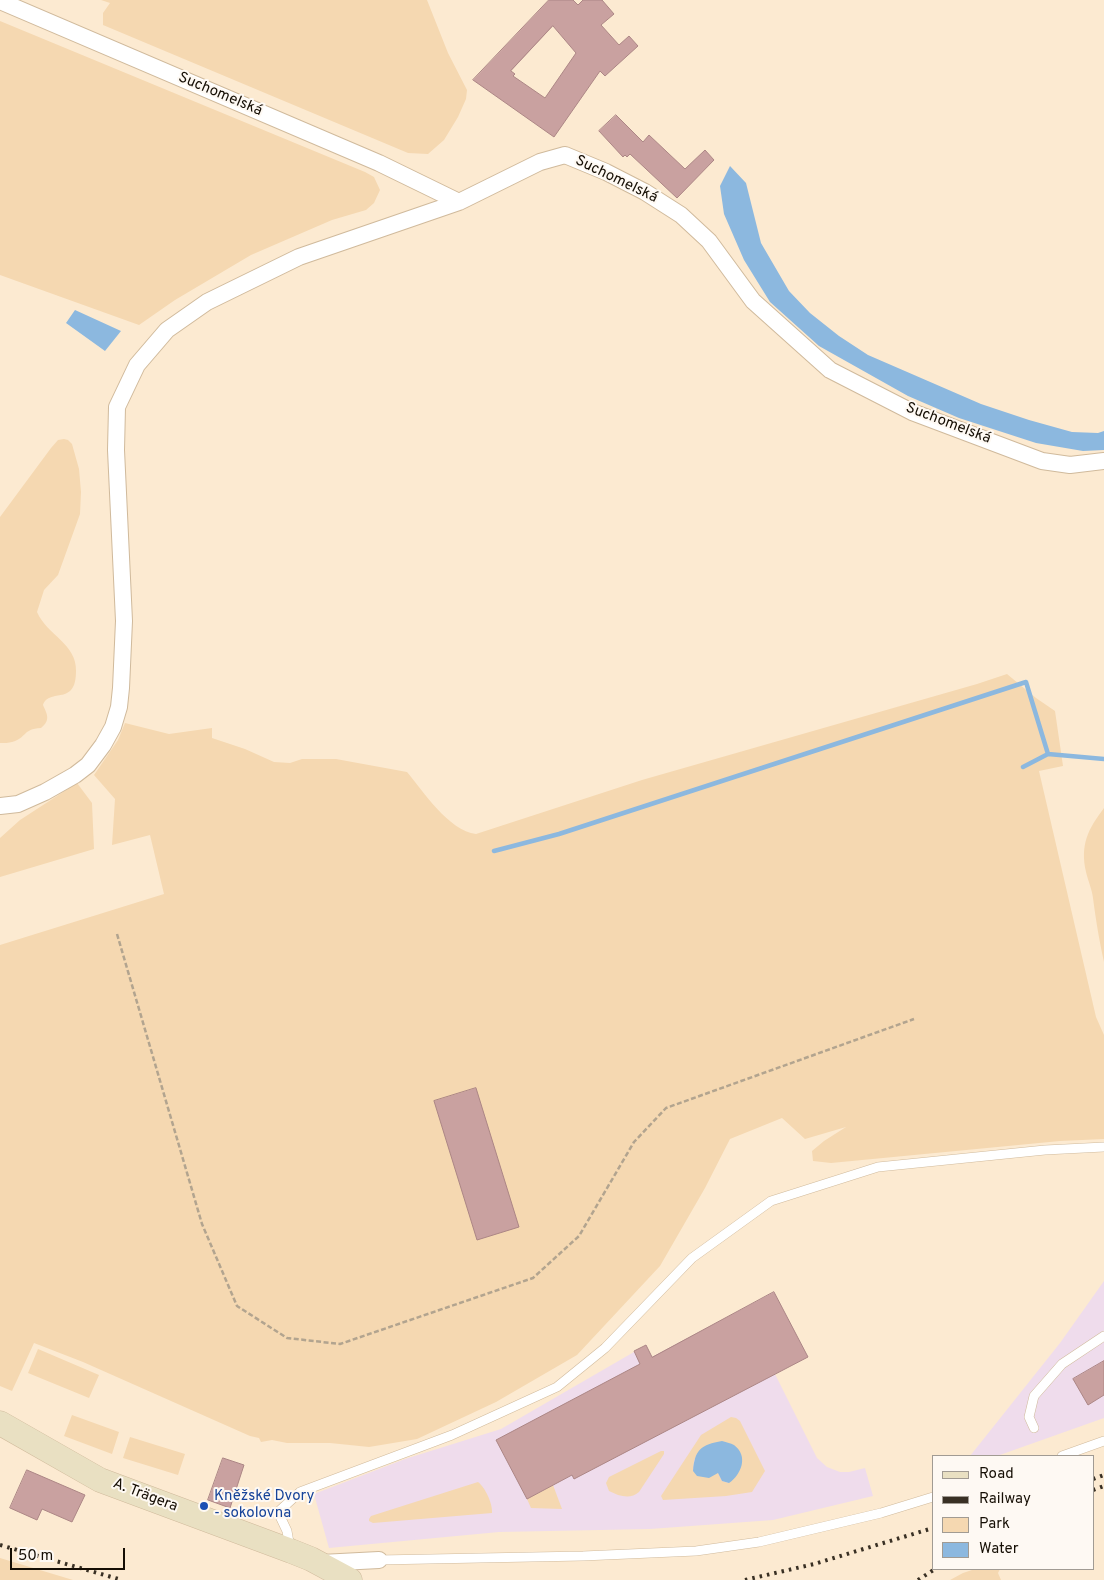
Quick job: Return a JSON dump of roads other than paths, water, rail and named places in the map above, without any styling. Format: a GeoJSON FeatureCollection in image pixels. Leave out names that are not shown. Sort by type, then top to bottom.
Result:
{"type":"FeatureCollection","features":[{"type":"Feature","properties":{"kind":"street","name":"Suchomelská"},"geometry":{"type":"LineString","coordinates":[[0,1],[379,163],[459,202],[540,162],[565,155],[606,172],[645,192],[681,215],[708,241],[753,301],[830,370],[912,412],[1042,461],[1070,465],[1104,461]]}},
{"type":"Feature","properties":{"kind":"street"},"geometry":{"type":"LineString","coordinates":[[0,806],[18,804],[45,792],[75,775],[88,765],[103,745],[113,727],[121,688],[124,621],[116,450],[117,407],[137,366],[167,330],[207,302],[299,257],[459,202]]}},
{"type":"Feature","properties":{"kind":"street","name":"A. Trägera"},"geometry":{"type":"LineString","coordinates":[[0,1423],[100,1480],[291,1551],[319,1563],[350,1580]]}},
{"type":"Feature","properties":{"kind":"street"},"geometry":{"type":"LineString","coordinates":[[319,1563],[379,1560]]}},
{"type":"Feature","properties":{"kind":"lane"},"geometry":{"type":"LineString","coordinates":[[291,1551],[287,1531],[278,1512],[300,1492],[452,1435],[557,1387],[605,1348],[692,1258],[771,1200],[878,1167],[1045,1150],[1104,1148]]}},
{"type":"Feature","properties":{"kind":"lane"},"geometry":{"type":"LineString","coordinates":[[1034,1428],[1029,1417],[1034,1396],[1062,1364],[1104,1336]]}},
{"type":"Feature","properties":{"kind":"lane"},"geometry":{"type":"LineString","coordinates":[[1065,1455],[1104,1442]]}},
{"type":"Feature","properties":{"kind":"lane"},"geometry":{"type":"LineString","coordinates":[[379,1560],[583,1556],[696,1551],[759,1542],[881,1513],[932,1497]]}},
{"type":"Feature","properties":{"kind":"water"},"geometry":{"type":"Polygon","coordinates":[[[730,166],[746,183],[761,243],[789,291],[810,313],[839,336],[868,355],[981,404],[1072,432],[1098,433],[1104,431],[1104,450],[1083,451],[1036,443],[959,418],[908,396],[819,346],[770,302],[744,260],[724,214],[720,186],[730,166]]]}},
{"type":"Feature","properties":{"kind":"water"},"geometry":{"type":"Polygon","coordinates":[[[75,310],[121,331],[105,351],[66,323],[75,310]]]}},
{"type":"Feature","properties":{"kind":"water"},"geometry":{"type":"Polygon","coordinates":[[[722,1441],[730,1443],[739,1449],[742,1465],[737,1475],[729,1483],[722,1481],[718,1473],[709,1478],[697,1476],[693,1471],[695,1458],[700,1449],[709,1444],[722,1441]]]}},
{"type":"Feature","properties":{"kind":"waterway"},"geometry":{"type":"LineString","coordinates":[[494,851],[559,834],[1026,682],[1048,754],[1104,759]]}},
{"type":"Feature","properties":{"kind":"waterway"},"geometry":{"type":"LineString","coordinates":[[1023,767],[1048,754]]}},
{"type":"Feature","properties":{"kind":"railway"},"geometry":{"type":"LineString","coordinates":[[1094,1479],[1104,1475]]}},
{"type":"Feature","properties":{"kind":"railway"},"geometry":{"type":"LineString","coordinates":[[1094,1490],[1104,1486]]}},
{"type":"Feature","properties":{"kind":"railway"},"geometry":{"type":"LineString","coordinates":[[745,1580],[814,1564],[932,1528]]}},
{"type":"Feature","properties":{"kind":"railway"},"geometry":{"type":"LineString","coordinates":[[0,1545],[122,1580]]}},
{"type":"Feature","properties":{"kind":"railway"},"geometry":{"type":"LineString","coordinates":[[918,1580],[933,1570]]}},
{"type":"Feature","properties":{"kind":"place","name":"Kněžské Dvory - sokolovna"},"geometry":{"type":"Point","coordinates":[204,1506]}}]}
